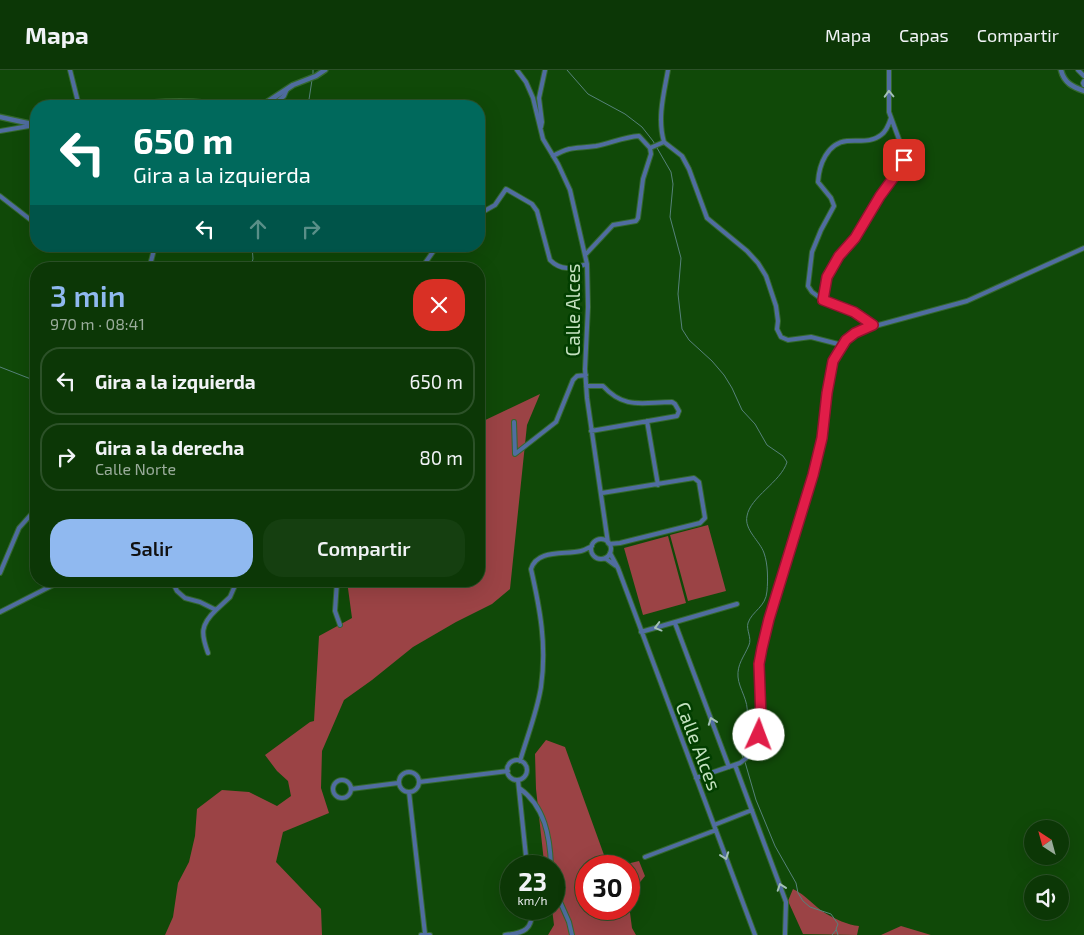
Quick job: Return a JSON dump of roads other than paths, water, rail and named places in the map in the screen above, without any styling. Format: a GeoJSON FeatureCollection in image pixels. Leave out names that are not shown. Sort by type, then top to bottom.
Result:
{"type":"FeatureCollection","features":[{"type":"Feature","properties":{"kind":"street"},"geometry":{"type":"LineString","coordinates":[[70,70],[78,100]]}},
{"type":"Feature","properties":{"kind":"street"},"geometry":{"type":"LineString","coordinates":[[271,100],[287,89],[325,70]]}},
{"type":"Feature","properties":{"kind":"street","name":"Calle Alces"},"geometry":{"type":"LineString","coordinates":[[518,70],[533,98],[543,139],[570,190],[587,264],[586,386],[609,547],[755,935]]}},
{"type":"Feature","properties":{"kind":"street"},"geometry":{"type":"LineString","coordinates":[[540,130],[542,122],[539,98],[545,70]]}},
{"type":"Feature","properties":{"kind":"street"},"geometry":{"type":"LineString","coordinates":[[662,143],[662,102],[668,70]]}},
{"type":"Feature","properties":{"kind":"street"},"geometry":{"type":"LineString","coordinates":[[823,300],[827,277],[839,256],[855,238],[880,196],[902,166],[904,154],[891,118],[888,98],[889,70]]}},
{"type":"Feature","properties":{"kind":"street"},"geometry":{"type":"LineString","coordinates":[[1061,70],[1064,80],[1084,91]]}},
{"type":"Feature","properties":{"kind":"street"},"geometry":{"type":"LineString","coordinates":[[1078,70],[1084,76]]}},
{"type":"Feature","properties":{"kind":"street"},"geometry":{"type":"LineString","coordinates":[[1084,81],[1082,83],[1084,85]]}},
{"type":"Feature","properties":{"kind":"street"},"geometry":{"type":"LineString","coordinates":[[279,100],[284,96],[287,89]]}},
{"type":"Feature","properties":{"kind":"street"},"geometry":{"type":"LineString","coordinates":[[0,117],[30,124]]}},
{"type":"Feature","properties":{"kind":"street"},"geometry":{"type":"LineString","coordinates":[[873,325],[854,312],[823,300],[810,290],[808,279],[815,244],[834,206],[828,193],[818,182],[823,160],[828,152],[838,143],[863,141],[880,136],[884,133],[891,118]]}},
{"type":"Feature","properties":{"kind":"street"},"geometry":{"type":"LineString","coordinates":[[0,131],[30,126]]}},
{"type":"Feature","properties":{"kind":"street"},"geometry":{"type":"LineString","coordinates":[[553,156],[571,147],[596,146],[624,137],[639,136],[651,148],[643,179],[638,218],[636,221],[613,226],[585,255]]}},
{"type":"Feature","properties":{"kind":"street"},"geometry":{"type":"LineString","coordinates":[[651,148],[662,143]]}},
{"type":"Feature","properties":{"kind":"street"},"geometry":{"type":"LineString","coordinates":[[662,143],[682,156],[689,169],[707,218],[747,251],[762,270],[772,292],[778,321],[777,329],[781,337],[788,340],[811,337],[842,345]]}},
{"type":"Feature","properties":{"kind":"street"},"geometry":{"type":"LineString","coordinates":[[485,211],[495,205],[506,189],[532,204],[537,211],[550,260],[556,266],[571,269],[587,264]]}},
{"type":"Feature","properties":{"kind":"street"},"geometry":{"type":"LineString","coordinates":[[0,196],[30,219]]}},
{"type":"Feature","properties":{"kind":"street"},"geometry":{"type":"LineString","coordinates":[[696,778],[740,763],[750,756],[759,735],[761,719],[759,664],[764,636],[813,475],[822,438],[829,378],[833,361],[842,345],[855,333],[873,325],[967,301],[1084,248]]}},
{"type":"Feature","properties":{"kind":"street"},"geometry":{"type":"LineString","coordinates":[[514,422],[515,454],[556,422],[572,380],[577,376],[586,375]]}},
{"type":"Feature","properties":{"kind":"street"},"geometry":{"type":"LineString","coordinates":[[586,386],[603,386],[614,396],[627,403],[672,402],[677,406],[678,411],[677,416],[591,431]]}},
{"type":"Feature","properties":{"kind":"street"},"geometry":{"type":"LineString","coordinates":[[648,421],[658,485]]}},
{"type":"Feature","properties":{"kind":"street"},"geometry":{"type":"LineString","coordinates":[[602,493],[697,479],[702,500],[703,521],[609,547]]}},
{"type":"Feature","properties":{"kind":"street"},"geometry":{"type":"LineString","coordinates":[[0,573],[19,528],[30,516]]}},
{"type":"Feature","properties":{"kind":"street"},"geometry":{"type":"LineString","coordinates":[[520,761],[541,687],[541,611],[531,568],[535,560],[543,556],[580,551],[592,546],[595,542],[602,540],[608,531]]}},
{"type":"Feature","properties":{"kind":"street"},"geometry":{"type":"LineString","coordinates":[[602,540],[609,547]]}},
{"type":"Feature","properties":{"kind":"street"},"geometry":{"type":"LineString","coordinates":[[592,546],[592,554]]}},
{"type":"Feature","properties":{"kind":"street"},"geometry":{"type":"LineString","coordinates":[[605,558],[609,547]]}},
{"type":"Feature","properties":{"kind":"street"},"geometry":{"type":"LineString","coordinates":[[580,551],[592,554],[598,558],[605,558],[618,568]]}},
{"type":"Feature","properties":{"kind":"street"},"geometry":{"type":"LineString","coordinates":[[0,612],[49,587]]}},
{"type":"Feature","properties":{"kind":"street"},"geometry":{"type":"LineString","coordinates":[[175,587],[185,598],[200,602],[216,610]]}},
{"type":"Feature","properties":{"kind":"street"},"geometry":{"type":"LineString","coordinates":[[208,653],[202,632],[204,624],[230,597],[234,587]]}},
{"type":"Feature","properties":{"kind":"street"},"geometry":{"type":"LineString","coordinates":[[337,587],[335,612],[340,625]]}},
{"type":"Feature","properties":{"kind":"street"},"geometry":{"type":"LineString","coordinates":[[641,632],[738,604]]}},
{"type":"Feature","properties":{"kind":"street"},"geometry":{"type":"LineString","coordinates":[[675,623],[729,767]]}},
{"type":"Feature","properties":{"kind":"street"},"geometry":{"type":"LineString","coordinates":[[520,761],[524,764],[527,771],[524,777],[518,780],[510,777],[508,771],[511,763],[520,761]]}},
{"type":"Feature","properties":{"kind":"street"},"geometry":{"type":"LineString","coordinates":[[735,765],[786,902],[785,935]]}},
{"type":"Feature","properties":{"kind":"street"},"geometry":{"type":"LineString","coordinates":[[419,782],[508,771]]}},
{"type":"Feature","properties":{"kind":"street"},"geometry":{"type":"LineString","coordinates":[[398,783],[401,776],[408,772],[415,775],[419,782]]}},
{"type":"Feature","properties":{"kind":"street"},"geometry":{"type":"LineString","coordinates":[[341,780],[348,782],[351,789],[348,796],[342,799],[335,796],[332,790],[334,783],[341,780]]}},
{"type":"Feature","properties":{"kind":"street"},"geometry":{"type":"LineString","coordinates":[[518,780],[526,855]]}},
{"type":"Feature","properties":{"kind":"street"},"geometry":{"type":"LineString","coordinates":[[398,783],[402,790],[409,792],[416,789],[419,782]]}},
{"type":"Feature","properties":{"kind":"street"},"geometry":{"type":"LineString","coordinates":[[351,789],[398,783]]}},
{"type":"Feature","properties":{"kind":"street"},"geometry":{"type":"LineString","coordinates":[[519,788],[528,794],[544,819],[548,832],[551,855]]}},
{"type":"Feature","properties":{"kind":"street"},"geometry":{"type":"LineString","coordinates":[[409,792],[423,934],[430,935]]}},
{"type":"Feature","properties":{"kind":"street"},"geometry":{"type":"LineString","coordinates":[[714,825],[752,810]]}},
{"type":"Feature","properties":{"kind":"street"},"geometry":{"type":"LineString","coordinates":[[645,857],[716,830]]}},
{"type":"Feature","properties":{"kind":"street"},"geometry":{"type":"LineString","coordinates":[[565,913],[572,935]]}},
{"type":"Feature","properties":{"kind":"street"},"geometry":{"type":"LineString","coordinates":[[506,935],[519,934],[526,930],[531,920]]}},
{"type":"Feature","properties":{"kind":"waterway"},"geometry":{"type":"LineString","coordinates":[[313,70],[313,76]]}},
{"type":"Feature","properties":{"kind":"waterway"},"geometry":{"type":"LineString","coordinates":[[567,70],[588,94],[625,114],[642,127],[653,141],[671,172],[673,184],[670,217],[681,258],[678,294],[682,329],[689,340],[724,375],[742,410],[755,424],[767,445],[783,456],[787,462],[779,476],[754,502],[747,516],[750,531],[764,553],[768,582],[764,601],[748,623],[750,642],[738,672],[747,709],[742,742],[743,759]]}},
{"type":"Feature","properties":{"kind":"waterway"},"geometry":{"type":"LineString","coordinates":[[309,100],[312,80]]}},
{"type":"Feature","properties":{"kind":"waterway"},"geometry":{"type":"LineString","coordinates":[[252,252],[252,262]]}},
{"type":"Feature","properties":{"kind":"waterway"},"geometry":{"type":"LineString","coordinates":[[0,367],[30,379]]}},
{"type":"Feature","properties":{"kind":"waterway"},"geometry":{"type":"LineString","coordinates":[[745,762],[756,800],[775,846],[796,883],[798,893],[810,907],[831,914],[838,924],[836,929],[838,935]]}},
{"type":"Feature","properties":{"kind":"waterway"},"geometry":{"type":"LineString","coordinates":[[832,935],[836,930]]}}]}
